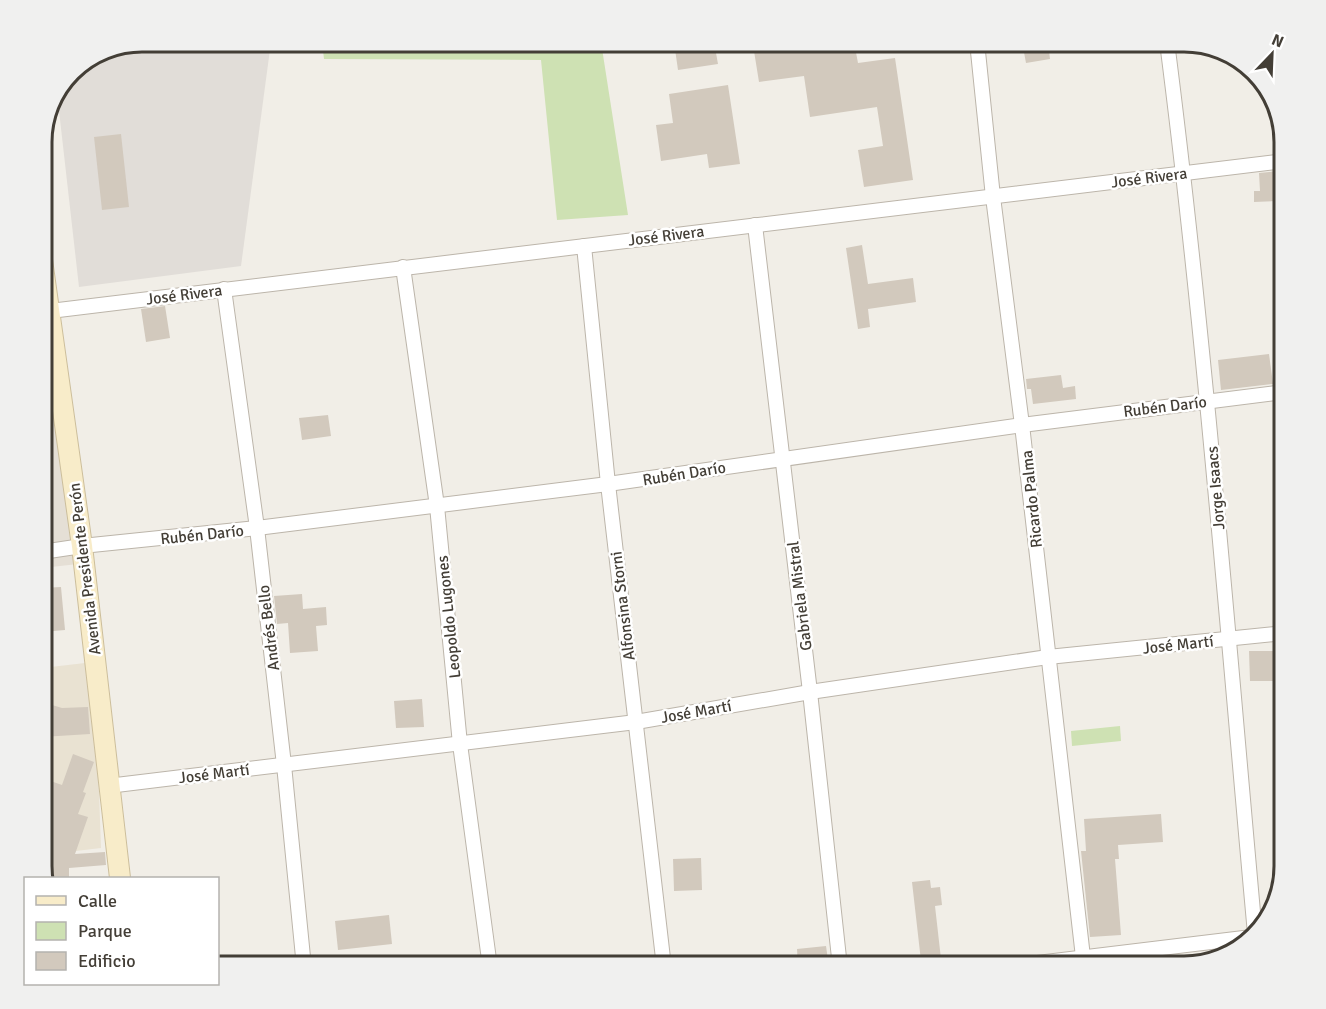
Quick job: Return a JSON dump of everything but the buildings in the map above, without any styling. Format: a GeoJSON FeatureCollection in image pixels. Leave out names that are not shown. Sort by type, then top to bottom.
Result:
{"type":"FeatureCollection","features":[{"type":"Feature","properties":{"kind":"main road","name":"Avenida Presidente Perón"},"geometry":{"type":"LineString","coordinates":[[53,363],[82,546],[120,877]]}},
{"type":"Feature","properties":{"kind":"street","name":"Ricardo Palma"},"geometry":{"type":"LineString","coordinates":[[978,52],[993,197],[1022,425],[1083,956]]}},
{"type":"Feature","properties":{"kind":"street","name":"Jorge Isaacs"},"geometry":{"type":"LineString","coordinates":[[1168,52],[1184,173],[1207,401],[1252,924]]}},
{"type":"Feature","properties":{"kind":"street","name":"José Rivera"},"geometry":{"type":"LineString","coordinates":[[53,311],[1274,161]]}},
{"type":"Feature","properties":{"kind":"street","name":"Gabriela Mistral"},"geometry":{"type":"LineString","coordinates":[[755,225],[839,956]]}},
{"type":"Feature","properties":{"kind":"street","name":"Alfonsina Storni"},"geometry":{"type":"LineString","coordinates":[[584,246],[608,484],[663,956]]}},
{"type":"Feature","properties":{"kind":"street","name":"Leopoldo Lugones"},"geometry":{"type":"LineString","coordinates":[[403,267],[437,506],[460,744],[489,956]]}},
{"type":"Feature","properties":{"kind":"street","name":"Andrés Bello"},"geometry":{"type":"LineString","coordinates":[[224,289],[257,528],[303,956]]}},
{"type":"Feature","properties":{"kind":"street","name":"Rubén Darío"},"geometry":{"type":"LineString","coordinates":[[53,550],[257,528],[608,484],[1022,425],[1274,393]]}},
{"type":"Feature","properties":{"kind":"street","name":"José Martí"},"geometry":{"type":"LineString","coordinates":[[108,786],[636,722],[810,692],[1048,657],[1274,634]]}},
{"type":"Feature","properties":{"kind":"street"},"geometry":{"type":"LineString","coordinates":[[1091,956],[1238,938]]}},
{"type":"Feature","properties":{"kind":"shaded area"},"geometry":{"type":"Polygon","coordinates":[[[270,52],[241,266],[79,287],[59,109],[79,79],[108,59],[125,54],[270,52]]]}},
{"type":"Feature","properties":{"kind":"shaded area"},"geometry":{"type":"Polygon","coordinates":[[[53,372],[78,564],[53,567],[53,372]]]}},
{"type":"Feature","properties":{"kind":"shaded area"},"geometry":{"type":"Polygon","coordinates":[[[85,663],[97,736],[101,848],[53,854],[53,667],[85,663]]]}},
{"type":"Feature","properties":{"kind":"green space"},"geometry":{"type":"Polygon","coordinates":[[[323,52],[603,52],[628,215],[557,220],[541,60],[324,59],[323,52]]]}},
{"type":"Feature","properties":{"kind":"green space"},"geometry":{"type":"Polygon","coordinates":[[[1120,726],[1121,741],[1072,746],[1071,731],[1120,726]]]}}]}
